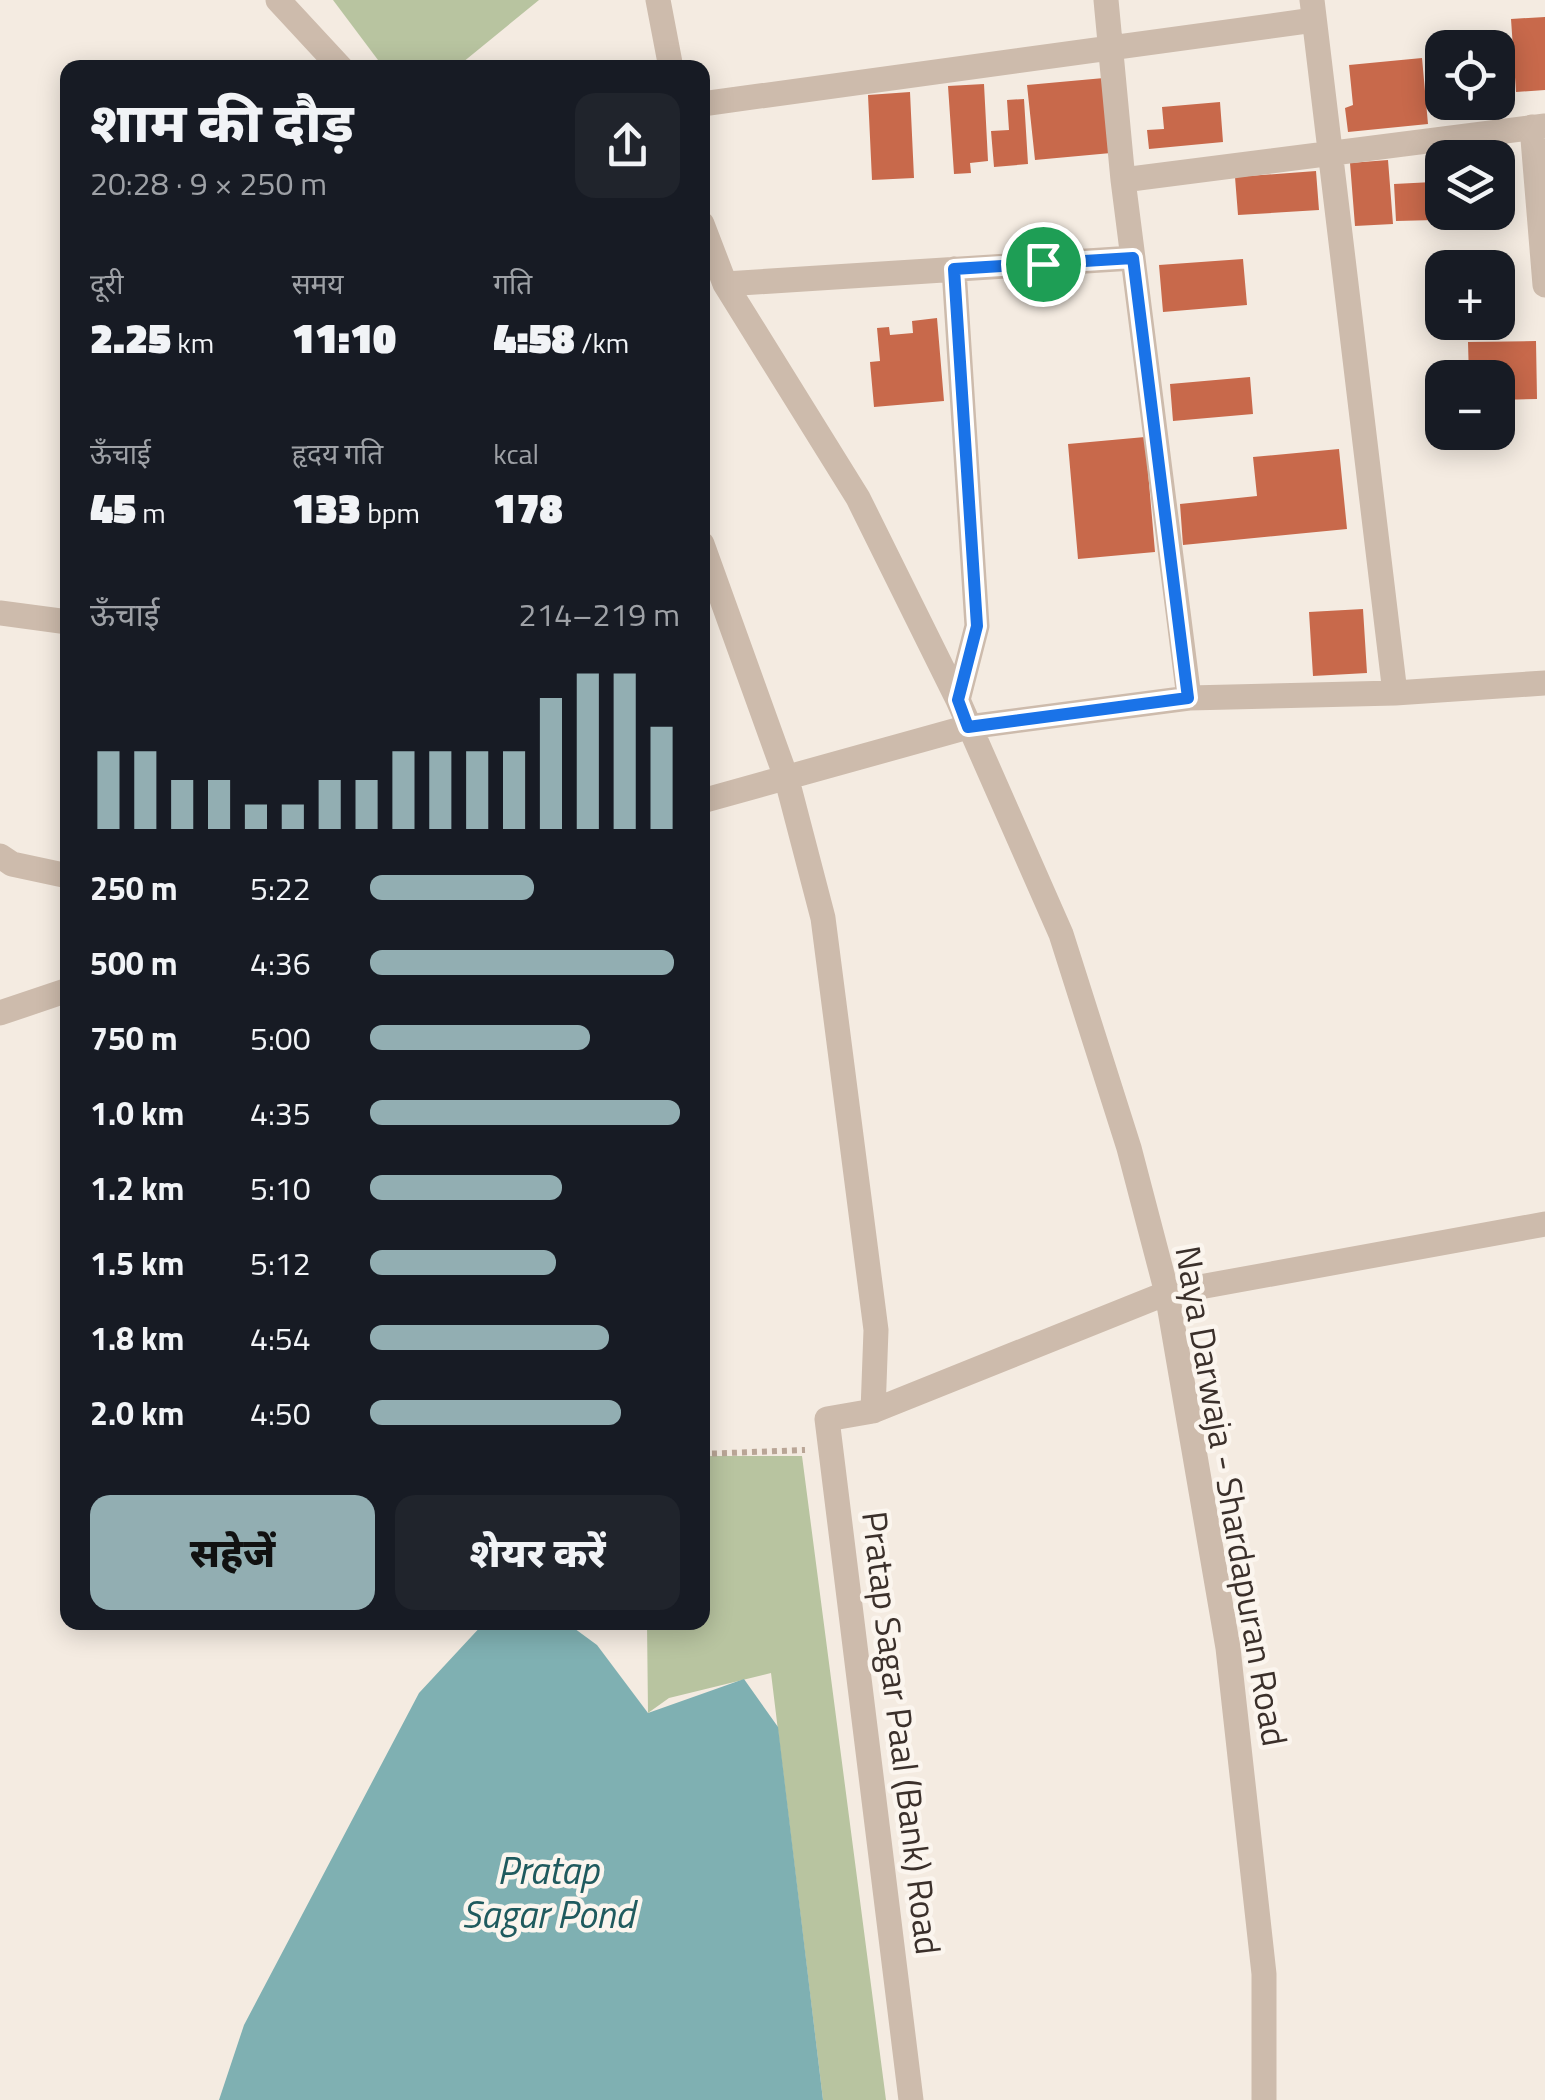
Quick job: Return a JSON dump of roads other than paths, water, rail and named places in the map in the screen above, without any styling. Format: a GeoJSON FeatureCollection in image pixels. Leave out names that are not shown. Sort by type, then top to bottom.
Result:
{"type":"FeatureCollection","features":[{"type":"Feature","properties":{"kind":"street"},"geometry":{"type":"LineString","coordinates":[[278,0],[333,60]]}},
{"type":"Feature","properties":{"kind":"street"},"geometry":{"type":"LineString","coordinates":[[658,0],[670,60]]}},
{"type":"Feature","properties":{"kind":"street"},"geometry":{"type":"LineString","coordinates":[[1106,0],[1123,180],[1188,698]]}},
{"type":"Feature","properties":{"kind":"street"},"geometry":{"type":"LineString","coordinates":[[710,103],[1112,51],[1313,10],[1395,693]]}},
{"type":"Feature","properties":{"kind":"street"},"geometry":{"type":"LineString","coordinates":[[1123,180],[1539,126],[1545,284]]}},
{"type":"Feature","properties":{"kind":"street","name":"Naya Darwaja - Shardapuran Road"},"geometry":{"type":"LineString","coordinates":[[710,245],[725,284],[858,498],[958,700],[1061,934],[1129,1148],[1167,1293],[1228,1648],[1264,1974],[1264,2100]]}},
{"type":"Feature","properties":{"kind":"street"},"geometry":{"type":"LineString","coordinates":[[725,284],[1133,258]]}},
{"type":"Feature","properties":{"kind":"street"},"geometry":{"type":"LineString","coordinates":[[954,269],[977,626],[958,700]]}},
{"type":"Feature","properties":{"kind":"street"},"geometry":{"type":"LineString","coordinates":[[711,586],[787,780],[823,918],[876,1330],[873,1411],[1167,1293],[1545,1224]]}},
{"type":"Feature","properties":{"kind":"street"},"geometry":{"type":"LineString","coordinates":[[0,614],[60,621]]}},
{"type":"Feature","properties":{"kind":"street"},"geometry":{"type":"LineString","coordinates":[[710,799],[968,727],[1188,698],[1395,693],[1545,683]]}},
{"type":"Feature","properties":{"kind":"street"},"geometry":{"type":"LineString","coordinates":[[0,856],[12,864],[60,874]]}},
{"type":"Feature","properties":{"kind":"street"},"geometry":{"type":"LineString","coordinates":[[7,1010],[60,993]]}},
{"type":"Feature","properties":{"kind":"street","name":"Pratap Sagar Paal (Bank) Road"},"geometry":{"type":"LineString","coordinates":[[873,1411],[828,1420],[912,2100]]}},
{"type":"Feature","properties":{"kind":"water","name":"Pratap Sagar Pond"},"geometry":{"type":"Polygon","coordinates":[[[478,1630],[577,1630],[597,1645],[648,1713],[744,1679],[778,1727],[823,2100],[219,2100],[244,2025],[419,1693],[478,1630]]]}}]}
